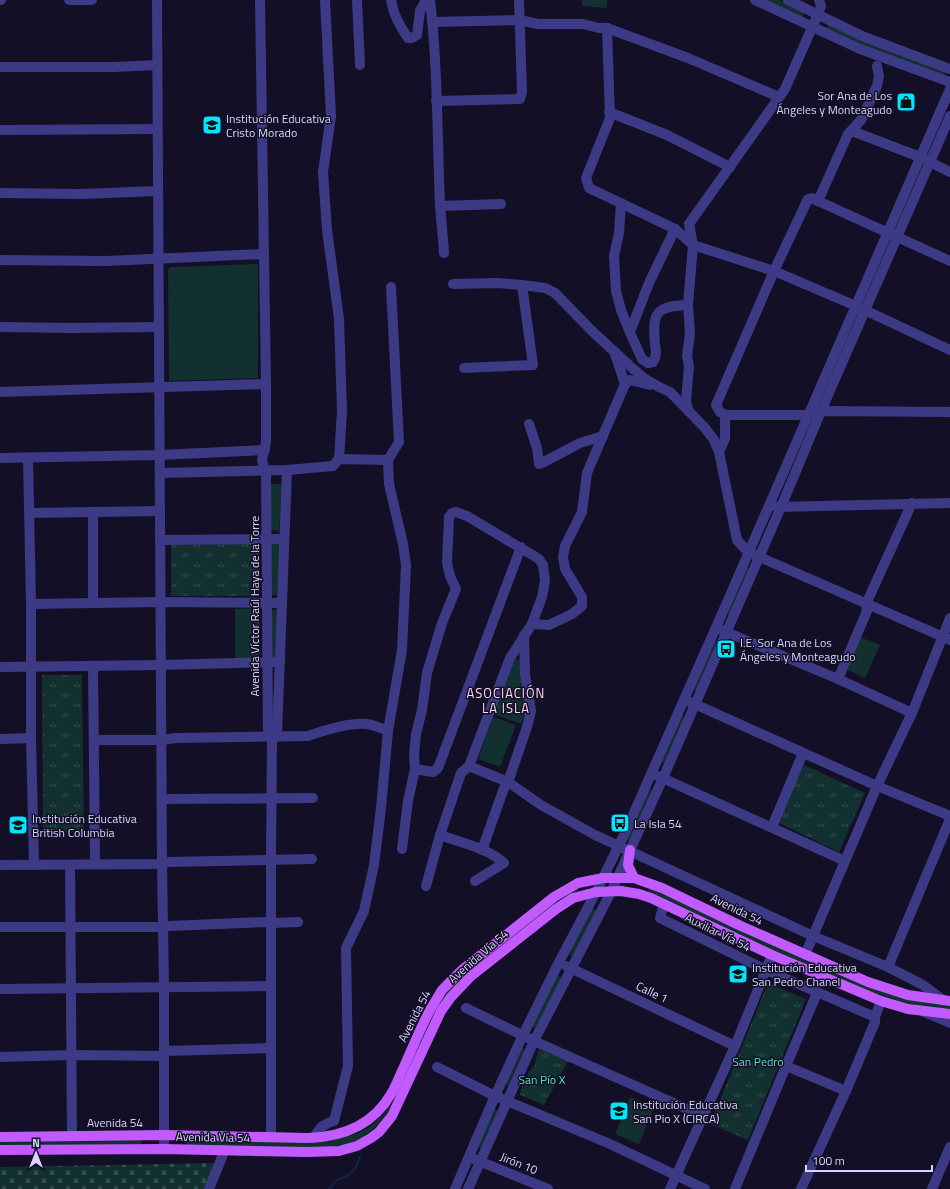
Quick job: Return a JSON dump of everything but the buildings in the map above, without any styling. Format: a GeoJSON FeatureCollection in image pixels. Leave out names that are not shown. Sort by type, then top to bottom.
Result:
{"type":"FeatureCollection","features":[{"type":"Feature","properties":{"kind":"main road"},"geometry":{"type":"LineString","coordinates":[[630,850],[628,866],[634,878]]}},
{"type":"Feature","properties":{"kind":"main road","name":"Avenida 54"},"geometry":{"type":"LineString","coordinates":[[0,1136],[164,1135],[314,1138],[331,1136],[351,1130],[367,1121],[377,1113],[391,1094],[435,1000],[442,990],[462,970],[525,919],[564,890],[578,883],[603,878],[634,878],[682,896],[741,926],[868,982],[890,990],[914,996],[947,1000]]}},
{"type":"Feature","properties":{"kind":"main road","name":"Avenida Vía 54"},"geometry":{"type":"LineString","coordinates":[[0,1150],[164,1149],[306,1152],[339,1151],[357,1146],[379,1132],[392,1116],[434,1025],[451,997],[471,976],[556,909],[573,898],[596,892],[639,894],[664,904],[772,955],[881,1001],[921,1011],[950,1014]]}},
{"type":"Feature","properties":{"kind":"street"},"geometry":{"type":"LineString","coordinates":[[69,0],[92,0]]}},
{"type":"Feature","properties":{"kind":"street"},"geometry":{"type":"LineString","coordinates":[[157,0],[156,65],[159,259],[158,327],[164,1149]]}},
{"type":"Feature","properties":{"kind":"street","name":"Avenida Víctor Raúl Haya de la Torre"},"geometry":{"type":"LineString","coordinates":[[260,0],[266,384],[266,442],[262,460],[266,470],[267,663],[272,737]]}},
{"type":"Feature","properties":{"kind":"street"},"geometry":{"type":"LineString","coordinates":[[160,473],[287,470],[333,466],[339,459],[342,411],[339,319],[327,230],[324,172],[331,116],[325,0]]}},
{"type":"Feature","properties":{"kind":"street"},"geometry":{"type":"LineString","coordinates":[[357,0],[360,65]]}},
{"type":"Feature","properties":{"kind":"street"},"geometry":{"type":"LineString","coordinates":[[391,0],[395,16],[408,38],[412,38],[417,35],[420,11],[426,0]]}},
{"type":"Feature","properties":{"kind":"street"},"geometry":{"type":"LineString","coordinates":[[430,0],[440,206],[444,253]]}},
{"type":"Feature","properties":{"kind":"street"},"geometry":{"type":"LineString","coordinates":[[436,101],[520,99],[522,92],[518,0]]}},
{"type":"Feature","properties":{"kind":"street"},"geometry":{"type":"LineString","coordinates":[[755,0],[860,49],[950,82]]}},
{"type":"Feature","properties":{"kind":"street"},"geometry":{"type":"LineString","coordinates":[[788,0],[862,36],[950,69]]}},
{"type":"Feature","properties":{"kind":"street"},"geometry":{"type":"LineString","coordinates":[[688,410],[686,401],[689,366],[687,356],[690,334],[688,305],[693,245],[689,224],[785,89],[818,14],[821,6],[819,0]]}},
{"type":"Feature","properties":{"kind":"street"},"geometry":{"type":"LineString","coordinates":[[432,22],[519,20],[538,24],[583,24],[599,28],[607,28],[688,58],[779,98]]}},
{"type":"Feature","properties":{"kind":"street"},"geometry":{"type":"LineString","coordinates":[[607,28],[610,118],[586,178],[590,188],[675,229],[693,245],[774,271],[865,310],[950,350]]}},
{"type":"Feature","properties":{"kind":"street"},"geometry":{"type":"LineString","coordinates":[[0,67],[114,67],[156,65]]}},
{"type":"Feature","properties":{"kind":"street"},"geometry":{"type":"LineString","coordinates":[[818,201],[848,134],[861,120],[878,86],[879,76],[877,66]]}},
{"type":"Feature","properties":{"kind":"street"},"geometry":{"type":"LineString","coordinates":[[455,1189],[495,1096],[558,962],[603,878],[652,773],[950,89]]}},
{"type":"Feature","properties":{"kind":"street"},"geometry":{"type":"LineString","coordinates":[[609,112],[667,135],[730,167]]}},
{"type":"Feature","properties":{"kind":"street"},"geometry":{"type":"LineString","coordinates":[[468,1189],[534,1041],[611,892],[663,778],[950,116]]}},
{"type":"Feature","properties":{"kind":"street"},"geometry":{"type":"LineString","coordinates":[[0,130],[157,129]]}},
{"type":"Feature","properties":{"kind":"street"},"geometry":{"type":"LineString","coordinates":[[852,131],[920,157],[950,172]]}},
{"type":"Feature","properties":{"kind":"street"},"geometry":{"type":"LineString","coordinates":[[0,193],[82,194],[158,191]]}},
{"type":"Feature","properties":{"kind":"street"},"geometry":{"type":"LineString","coordinates":[[950,261],[812,198],[806,201],[716,405],[720,412],[725,415],[808,415],[821,411],[950,412]]}},
{"type":"Feature","properties":{"kind":"street"},"geometry":{"type":"LineString","coordinates":[[620,203],[619,233],[614,256],[616,291],[621,310],[642,359],[648,363],[653,362],[656,358],[654,329],[655,317],[660,310],[670,306],[688,305]]}},
{"type":"Feature","properties":{"kind":"street"},"geometry":{"type":"LineString","coordinates":[[440,206],[501,204]]}},
{"type":"Feature","properties":{"kind":"street"},"geometry":{"type":"LineString","coordinates":[[630,332],[649,283],[675,229]]}},
{"type":"Feature","properties":{"kind":"street"},"geometry":{"type":"LineString","coordinates":[[0,260],[106,261],[264,254]]}},
{"type":"Feature","properties":{"kind":"street"},"geometry":{"type":"LineString","coordinates":[[453,284],[522,284],[545,288],[555,293],[592,331],[644,378],[670,392],[714,440],[719,452],[737,540],[748,552],[946,639]]}},
{"type":"Feature","properties":{"kind":"street"},"geometry":{"type":"LineString","coordinates":[[464,368],[533,365],[522,284]]}},
{"type":"Feature","properties":{"kind":"street"},"geometry":{"type":"LineString","coordinates":[[314,1138],[320,1127],[334,1121],[348,1066],[346,948],[364,911],[374,865],[388,731],[402,650],[406,565],[403,544],[389,484],[388,460],[399,442],[391,287]]}},
{"type":"Feature","properties":{"kind":"street"},"geometry":{"type":"LineString","coordinates":[[0,327],[158,327]]}},
{"type":"Feature","properties":{"kind":"street"},"geometry":{"type":"LineString","coordinates":[[614,351],[625,384]]}},
{"type":"Feature","properties":{"kind":"street"},"geometry":{"type":"LineString","coordinates":[[532,624],[549,625],[572,614],[582,606],[582,597],[565,569],[563,558],[565,546],[582,512],[587,473],[625,384],[630,380],[635,380],[659,387]]}},
{"type":"Feature","properties":{"kind":"street"},"geometry":{"type":"LineString","coordinates":[[0,392],[266,384]]}},
{"type":"Feature","properties":{"kind":"street"},"geometry":{"type":"LineString","coordinates":[[719,452],[725,439],[725,415]]}},
{"type":"Feature","properties":{"kind":"street"},"geometry":{"type":"LineString","coordinates":[[529,424],[537,448],[538,464],[580,443],[603,436]]}},
{"type":"Feature","properties":{"kind":"street"},"geometry":{"type":"LineString","coordinates":[[0,458],[159,455],[265,450]]}},
{"type":"Feature","properties":{"kind":"street"},"geometry":{"type":"LineString","coordinates":[[28,458],[34,864]]}},
{"type":"Feature","properties":{"kind":"street"},"geometry":{"type":"LineString","coordinates":[[339,459],[388,460]]}},
{"type":"Feature","properties":{"kind":"street","name":"Avenida Víctor Raúl Haya de la Torre"},"geometry":{"type":"LineString","coordinates":[[272,737],[280,662],[287,470]]}},
{"type":"Feature","properties":{"kind":"street"},"geometry":{"type":"LineString","coordinates":[[838,679],[867,611],[866,604],[912,503]]}},
{"type":"Feature","properties":{"kind":"street"},"geometry":{"type":"LineString","coordinates":[[769,505],[781,508],[950,503]]}},
{"type":"Feature","properties":{"kind":"street"},"geometry":{"type":"LineString","coordinates":[[30,513],[160,511]]}},
{"type":"Feature","properties":{"kind":"street"},"geometry":{"type":"LineString","coordinates":[[402,849],[408,801],[415,769],[414,755],[416,734],[422,710],[427,673],[442,623],[456,589],[450,576],[447,563],[449,517],[452,513],[456,512],[467,516],[539,559],[543,565],[545,581],[542,597],[532,624],[510,658],[469,766],[461,773],[440,835],[426,886]]}},
{"type":"Feature","properties":{"kind":"street"},"geometry":{"type":"LineString","coordinates":[[93,513],[93,603]]}},
{"type":"Feature","properties":{"kind":"street"},"geometry":{"type":"LineString","coordinates":[[160,540],[284,539]]}},
{"type":"Feature","properties":{"kind":"street"},"geometry":{"type":"LineString","coordinates":[[415,769],[433,772],[438,768],[521,547]]}},
{"type":"Feature","properties":{"kind":"street"},"geometry":{"type":"LineString","coordinates":[[31,604],[160,602],[282,603]]}},
{"type":"Feature","properties":{"kind":"street"},"geometry":{"type":"LineString","coordinates":[[804,955],[846,861],[877,786],[946,639],[950,618]]}},
{"type":"Feature","properties":{"kind":"street"},"geometry":{"type":"LineString","coordinates":[[716,627],[838,679],[912,714]]}},
{"type":"Feature","properties":{"kind":"street"},"geometry":{"type":"LineString","coordinates":[[482,850],[504,788],[508,782],[531,711],[525,674],[524,635]]}},
{"type":"Feature","properties":{"kind":"street"},"geometry":{"type":"LineString","coordinates":[[0,667],[280,662]]}},
{"type":"Feature","properties":{"kind":"street"},"geometry":{"type":"LineString","coordinates":[[93,666],[95,864]]}},
{"type":"Feature","properties":{"kind":"street"},"geometry":{"type":"LineString","coordinates":[[684,699],[877,786],[950,817],[888,967]]}},
{"type":"Feature","properties":{"kind":"street"},"geometry":{"type":"LineString","coordinates":[[94,740],[162,740],[176,738],[308,736],[328,729],[354,724],[366,724],[388,731]]}},
{"type":"Feature","properties":{"kind":"street"},"geometry":{"type":"LineString","coordinates":[[271,1137],[270,860],[272,737]]}},
{"type":"Feature","properties":{"kind":"street"},"geometry":{"type":"LineString","coordinates":[[0,739],[31,738]]}},
{"type":"Feature","properties":{"kind":"street"},"geometry":{"type":"LineString","coordinates":[[772,827],[803,753]]}},
{"type":"Feature","properties":{"kind":"street"},"geometry":{"type":"LineString","coordinates":[[469,766],[508,782],[541,805],[571,823],[813,936],[888,967],[923,985],[947,1000]]}},
{"type":"Feature","properties":{"kind":"street"},"geometry":{"type":"LineString","coordinates":[[652,773],[846,861]]}},
{"type":"Feature","properties":{"kind":"street"},"geometry":{"type":"LineString","coordinates":[[162,799],[272,797],[313,798]]}},
{"type":"Feature","properties":{"kind":"street"},"geometry":{"type":"LineString","coordinates":[[440,835],[482,850],[504,863],[475,881]]}},
{"type":"Feature","properties":{"kind":"street"},"geometry":{"type":"LineString","coordinates":[[0,865],[162,864],[169,862],[312,860]]}},
{"type":"Feature","properties":{"kind":"street"},"geometry":{"type":"LineString","coordinates":[[70,864],[72,1135]]}},
{"type":"Feature","properties":{"kind":"street","name":"Auxiliar Vía 54"},"geometry":{"type":"LineString","coordinates":[[664,904],[660,918],[766,970],[875,1017]]}},
{"type":"Feature","properties":{"kind":"street"},"geometry":{"type":"LineString","coordinates":[[0,927],[163,927],[265,922],[298,922]]}},
{"type":"Feature","properties":{"kind":"street"},"geometry":{"type":"LineString","coordinates":[[670,1189],[735,1046],[772,955]]}},
{"type":"Feature","properties":{"kind":"street","name":"Calle 1"},"geometry":{"type":"LineString","coordinates":[[558,962],[735,1046]]}},
{"type":"Feature","properties":{"kind":"street"},"geometry":{"type":"LineString","coordinates":[[0,989],[271,986]]}},
{"type":"Feature","properties":{"kind":"street"},"geometry":{"type":"LineString","coordinates":[[736,1189],[817,993]]}},
{"type":"Feature","properties":{"kind":"street"},"geometry":{"type":"LineString","coordinates":[[802,1189],[846,1091],[881,1001]]}},
{"type":"Feature","properties":{"kind":"street"},"geometry":{"type":"LineString","coordinates":[[466,1008],[534,1041],[703,1116]]}},
{"type":"Feature","properties":{"kind":"street"},"geometry":{"type":"LineString","coordinates":[[921,1011],[950,1023]]}},
{"type":"Feature","properties":{"kind":"street"},"geometry":{"type":"LineString","coordinates":[[0,1057],[164,1053],[271,1048]]}},
{"type":"Feature","properties":{"kind":"street"},"geometry":{"type":"LineString","coordinates":[[786,1066],[846,1091]]}},
{"type":"Feature","properties":{"kind":"street"},"geometry":{"type":"LineString","coordinates":[[437,1067],[495,1096],[610,1144],[705,1189]]}},
{"type":"Feature","properties":{"kind":"street"},"geometry":{"type":"LineString","coordinates":[[932,1189],[946,1165],[950,1147]]}},
{"type":"Feature","properties":{"kind":"street"},"geometry":{"type":"LineString","coordinates":[[209,1189],[222,1158],[223,1150]]}},
{"type":"Feature","properties":{"kind":"street","name":"Jirón 10"},"geometry":{"type":"LineString","coordinates":[[469,1156],[480,1162],[548,1189]]}},
{"type":"Feature","properties":{"kind":"green space"},"geometry":{"type":"Polygon","coordinates":[[[582,0],[607,0],[607,8],[582,6],[582,0]]]}},
{"type":"Feature","properties":{"kind":"green space"},"geometry":{"type":"Polygon","coordinates":[[[764,0],[780,0],[805,11],[802,18],[764,0]]]}},
{"type":"Feature","properties":{"kind":"green space"},"geometry":{"type":"Polygon","coordinates":[[[828,24],[946,71],[945,76],[857,43],[826,29],[828,24]]]}},
{"type":"Feature","properties":{"kind":"green space"},"geometry":{"type":"Polygon","coordinates":[[[258,264],[258,378],[169,381],[168,269],[171,267],[258,264]]]}},
{"type":"Feature","properties":{"kind":"green space"},"geometry":{"type":"Polygon","coordinates":[[[271,484],[282,484],[279,531],[271,530],[271,484]]]}},
{"type":"Feature","properties":{"kind":"green space"},"geometry":{"type":"Polygon","coordinates":[[[259,544],[259,596],[171,596],[171,545],[259,544]]]}},
{"type":"Feature","properties":{"kind":"green space"},"geometry":{"type":"Polygon","coordinates":[[[270,544],[280,544],[277,595],[271,595],[270,544]]]}},
{"type":"Feature","properties":{"kind":"green space"},"geometry":{"type":"Polygon","coordinates":[[[746,567],[749,568],[729,615],[725,613],[746,567]]]}},
{"type":"Feature","properties":{"kind":"green space"},"geometry":{"type":"Polygon","coordinates":[[[259,608],[260,658],[235,659],[235,609],[259,608]]]}},
{"type":"Feature","properties":{"kind":"green space"},"geometry":{"type":"Polygon","coordinates":[[[271,610],[277,610],[275,658],[272,658],[271,610]]]}},
{"type":"Feature","properties":{"kind":"green space"},"geometry":{"type":"Polygon","coordinates":[[[860,637],[880,645],[865,678],[846,669],[860,637]]]}},
{"type":"Feature","properties":{"kind":"green space"},"geometry":{"type":"Polygon","coordinates":[[[714,640],[717,641],[696,690],[693,689],[714,640]]]}},
{"type":"Feature","properties":{"kind":"green space"},"geometry":{"type":"Polygon","coordinates":[[[514,658],[521,661],[527,711],[521,724],[493,714],[514,658]]]}},
{"type":"Feature","properties":{"kind":"green space"},"geometry":{"type":"Polygon","coordinates":[[[42,675],[82,675],[84,832],[43,833],[42,675]]]}},
{"type":"Feature","properties":{"kind":"green space"},"geometry":{"type":"Polygon","coordinates":[[[681,715],[685,717],[664,763],[661,761],[681,715]]]}},
{"type":"Feature","properties":{"kind":"green space"},"geometry":{"type":"Polygon","coordinates":[[[493,717],[516,725],[500,767],[478,759],[493,717]]]}},
{"type":"Feature","properties":{"kind":"green space"},"geometry":{"type":"Polygon","coordinates":[[[802,764],[865,793],[839,852],[777,822],[802,764]]]}},
{"type":"Feature","properties":{"kind":"green space"},"geometry":{"type":"Polygon","coordinates":[[[649,789],[652,790],[630,841],[627,840],[649,789]]]}},
{"type":"Feature","properties":{"kind":"green space"},"geometry":{"type":"Polygon","coordinates":[[[578,888],[579,890],[553,905],[481,962],[452,988],[434,1013],[394,1103],[380,1122],[363,1137],[341,1146],[319,1148],[187,1146],[187,1140],[327,1141],[353,1135],[368,1128],[383,1115],[394,1100],[432,1013],[445,994],[465,973],[552,903],[578,888]]]}},
{"type":"Feature","properties":{"kind":"green space"},"geometry":{"type":"Polygon","coordinates":[[[649,888],[777,946],[950,1005],[950,1010],[908,1004],[866,990],[775,951],[648,891],[649,888]]]}},
{"type":"Feature","properties":{"kind":"green space"},"geometry":{"type":"Polygon","coordinates":[[[592,908],[597,910],[572,957],[567,954],[592,908]]]}},
{"type":"Feature","properties":{"kind":"green space"},"geometry":{"type":"Polygon","coordinates":[[[557,975],[562,977],[535,1028],[532,1026],[557,975]]]}},
{"type":"Feature","properties":{"kind":"green space","name":"San Pedro"},"geometry":{"type":"Polygon","coordinates":[[[768,983],[806,999],[748,1140],[710,1124],[768,983]]]}},
{"type":"Feature","properties":{"kind":"green space"},"geometry":{"type":"Polygon","coordinates":[[[522,1048],[525,1049],[508,1086],[505,1084],[522,1048]]]}},
{"type":"Feature","properties":{"kind":"green space","name":"San Pío X"},"geometry":{"type":"Polygon","coordinates":[[[539,1049],[568,1061],[544,1105],[520,1095],[522,1086],[528,1078],[528,1073],[535,1065],[539,1049]]]}},
{"type":"Feature","properties":{"kind":"green space"},"geometry":{"type":"Polygon","coordinates":[[[630,1097],[654,1107],[639,1144],[615,1134],[630,1097]]]}},
{"type":"Feature","properties":{"kind":"green space"},"geometry":{"type":"Polygon","coordinates":[[[493,1109],[497,1111],[481,1148],[477,1147],[493,1109]]]}},
{"type":"Feature","properties":{"kind":"green space"},"geometry":{"type":"Polygon","coordinates":[[[142,1139],[141,1145],[0,1146],[0,1141],[142,1139]]]}},
{"type":"Feature","properties":{"kind":"green space"},"geometry":{"type":"Polygon","coordinates":[[[217,1163],[206,1189],[0,1189],[0,1167],[217,1163]]]}},
{"type":"Feature","properties":{"kind":"waterway"},"geometry":{"type":"LineString","coordinates":[[329,1189],[337,1180],[352,1172],[360,1157]]}},
{"type":"Feature","properties":{"kind":"place","name":"Sor Ana de Los Ángeles y Monteagudo"},"geometry":{"type":"Point","coordinates":[906,102]}},
{"type":"Feature","properties":{"kind":"place","name":"Institución Educativa Cristo Morado"},"geometry":{"type":"Point","coordinates":[212,125]}},
{"type":"Feature","properties":{"kind":"place","name":"I.E. Sor Ana de Los Ángeles y Monteagudo"},"geometry":{"type":"Point","coordinates":[726,649]}},
{"type":"Feature","properties":{"kind":"place","name":"La Isla 54"},"geometry":{"type":"Point","coordinates":[620,823]}},
{"type":"Feature","properties":{"kind":"place","name":"Institución Educativa British Columbia"},"geometry":{"type":"Point","coordinates":[18,825]}},
{"type":"Feature","properties":{"kind":"place","name":"Institución Educativa San Pedro Chanel"},"geometry":{"type":"Point","coordinates":[738,974]}},
{"type":"Feature","properties":{"kind":"place","name":"Institución Educativa San Pio X (CIRCA)"},"geometry":{"type":"Point","coordinates":[619,1111]}},
{"type":"Feature","properties":{"kind":"district","name":"ASOCIACIÓN LA ISLA"},"geometry":{"type":"Point","coordinates":[506,700]}}]}
